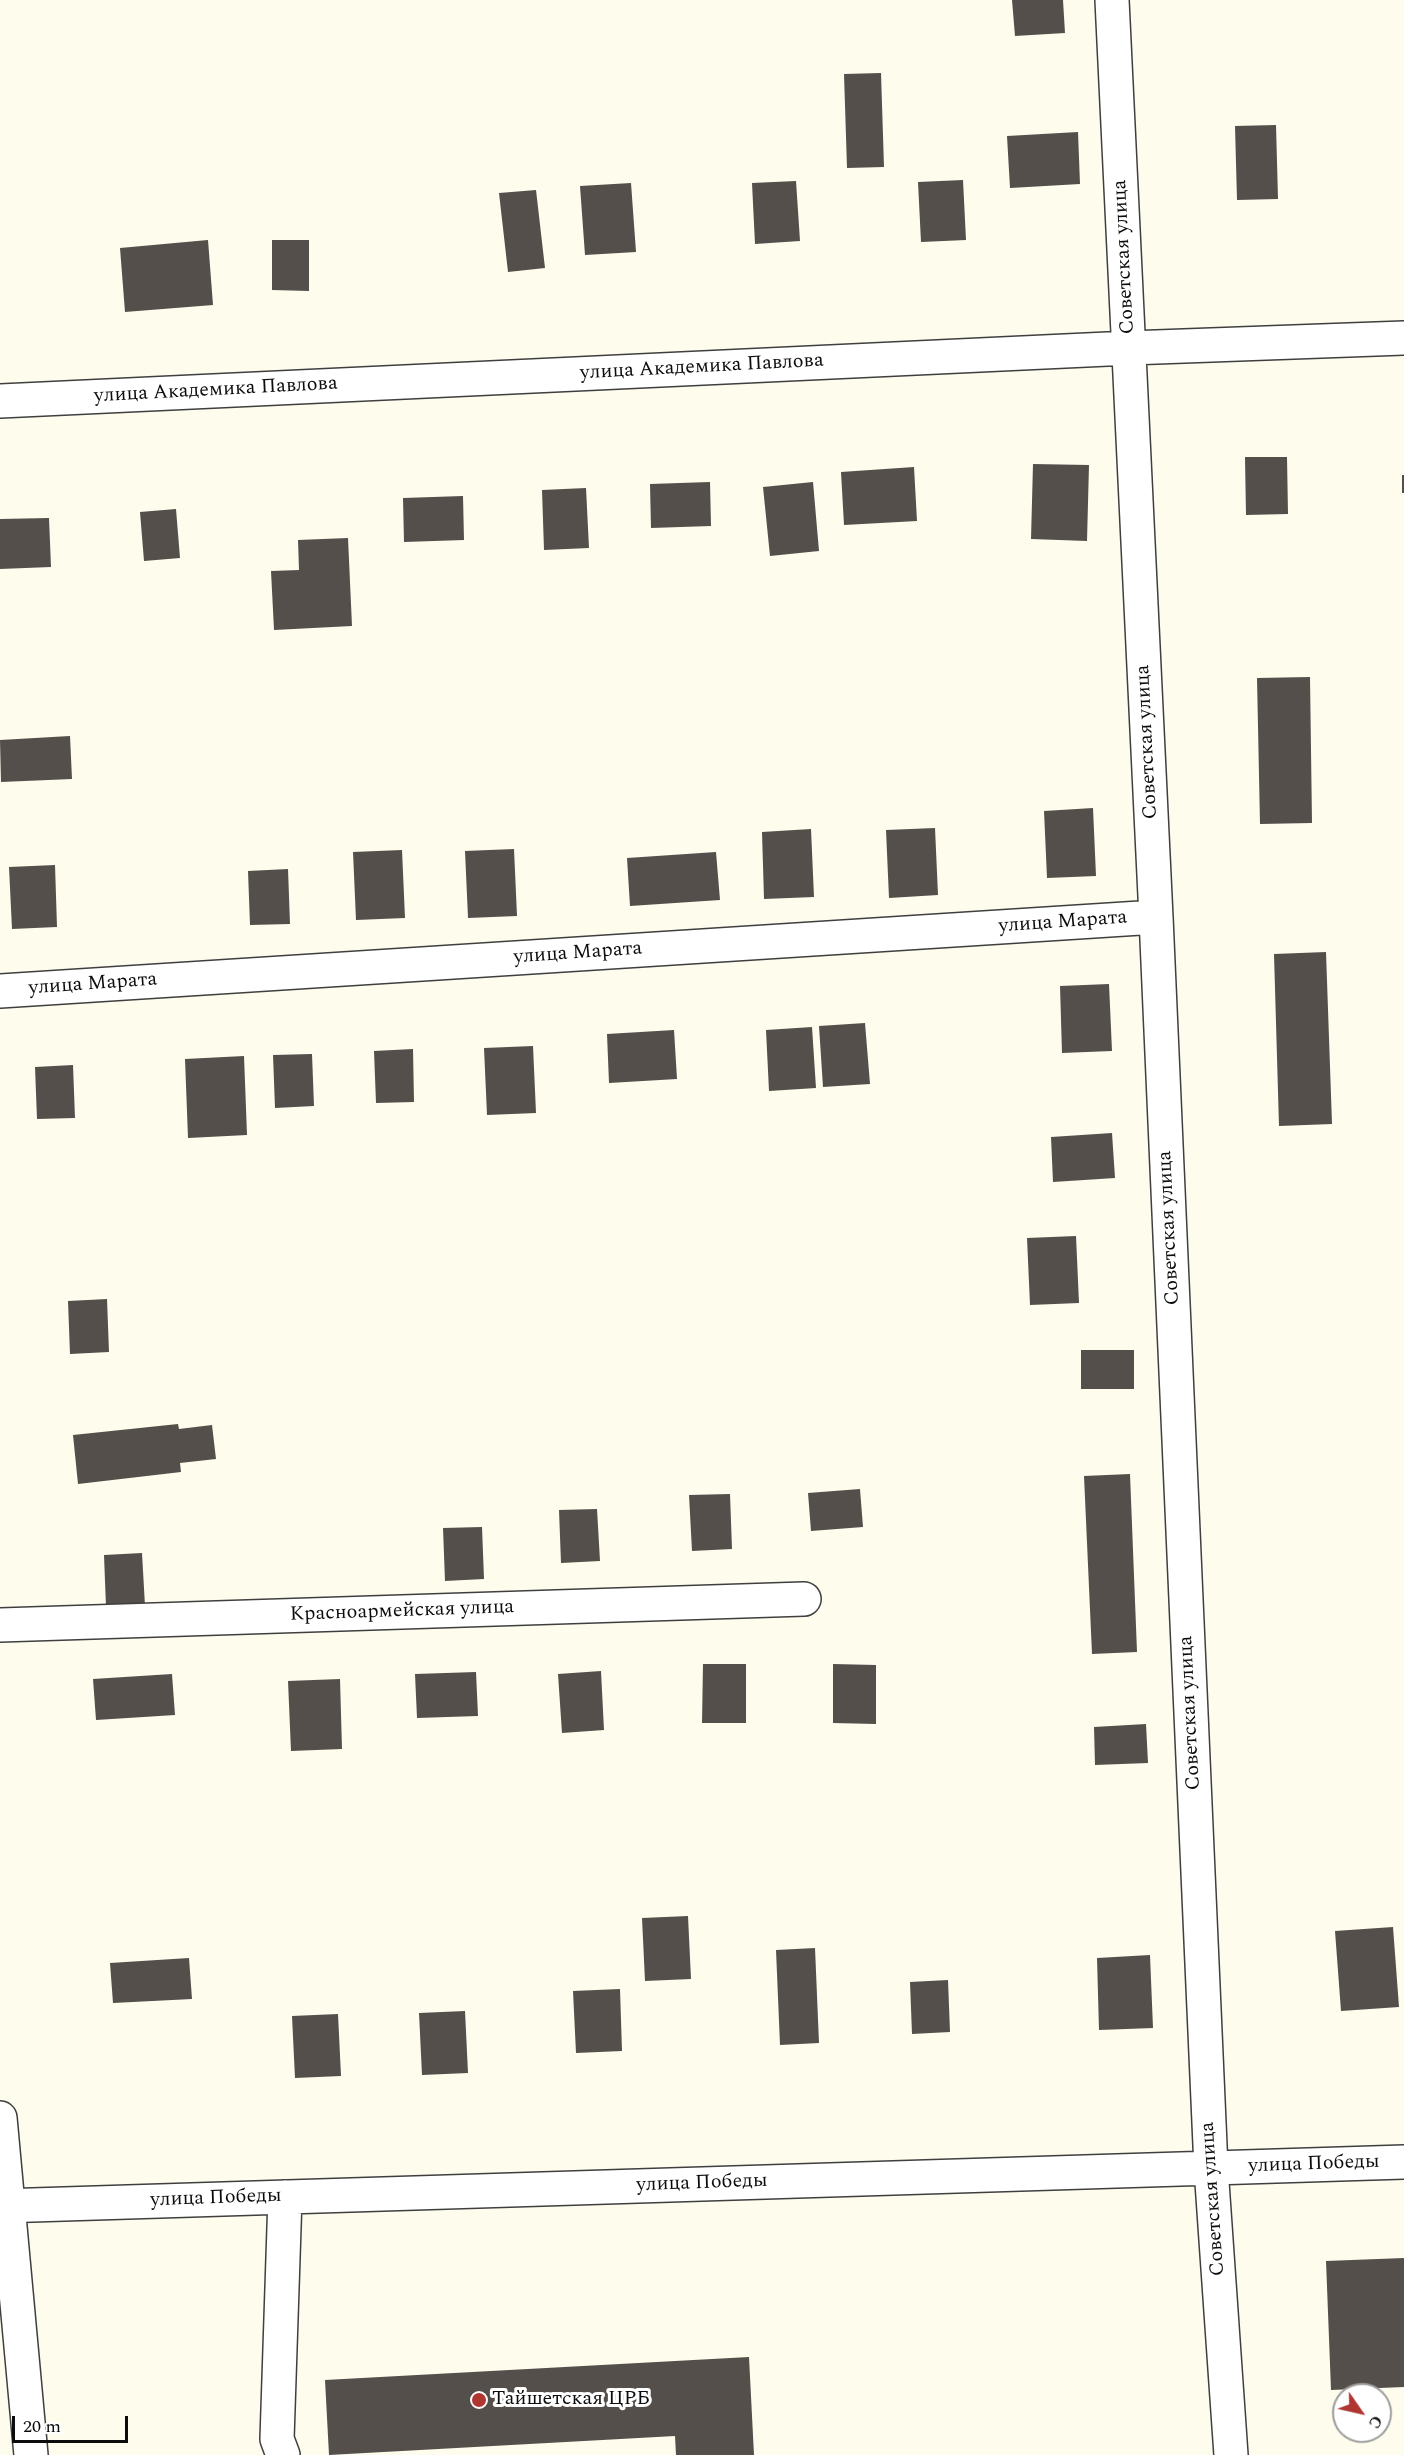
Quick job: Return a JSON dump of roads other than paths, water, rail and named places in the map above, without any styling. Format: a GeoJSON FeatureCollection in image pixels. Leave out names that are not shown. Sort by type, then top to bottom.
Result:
{"type":"FeatureCollection","features":[{"type":"Feature","properties":{"kind":"street","name":"Советская улица"},"geometry":{"type":"LineString","coordinates":[[1112,0],[1156,917],[1211,2168],[1232,2455]]}},
{"type":"Feature","properties":{"kind":"street","name":"улица Академика Павлова"},"geometry":{"type":"LineString","coordinates":[[0,401],[1129,348],[1404,338]]}},
{"type":"Feature","properties":{"kind":"street","name":"улица Марата"},"geometry":{"type":"LineString","coordinates":[[0,991],[1156,917]]}},
{"type":"Feature","properties":{"kind":"street","name":"Красноармейская улица"},"geometry":{"type":"LineString","coordinates":[[0,1625],[804,1599]]}},
{"type":"Feature","properties":{"kind":"street"},"geometry":{"type":"LineString","coordinates":[[0,2118],[4,2206],[31,2455]]}},
{"type":"Feature","properties":{"kind":"street","name":"улица Победы"},"geometry":{"type":"LineString","coordinates":[[4,2206],[1404,2162]]}},
{"type":"Feature","properties":{"kind":"street"},"geometry":{"type":"LineString","coordinates":[[283,2455],[277,2439],[285,2197]]}},
{"type":"Feature","properties":{"kind":"place","name":"Тайшетская ЦРБ"},"geometry":{"type":"Point","coordinates":[479,2400]}}]}
